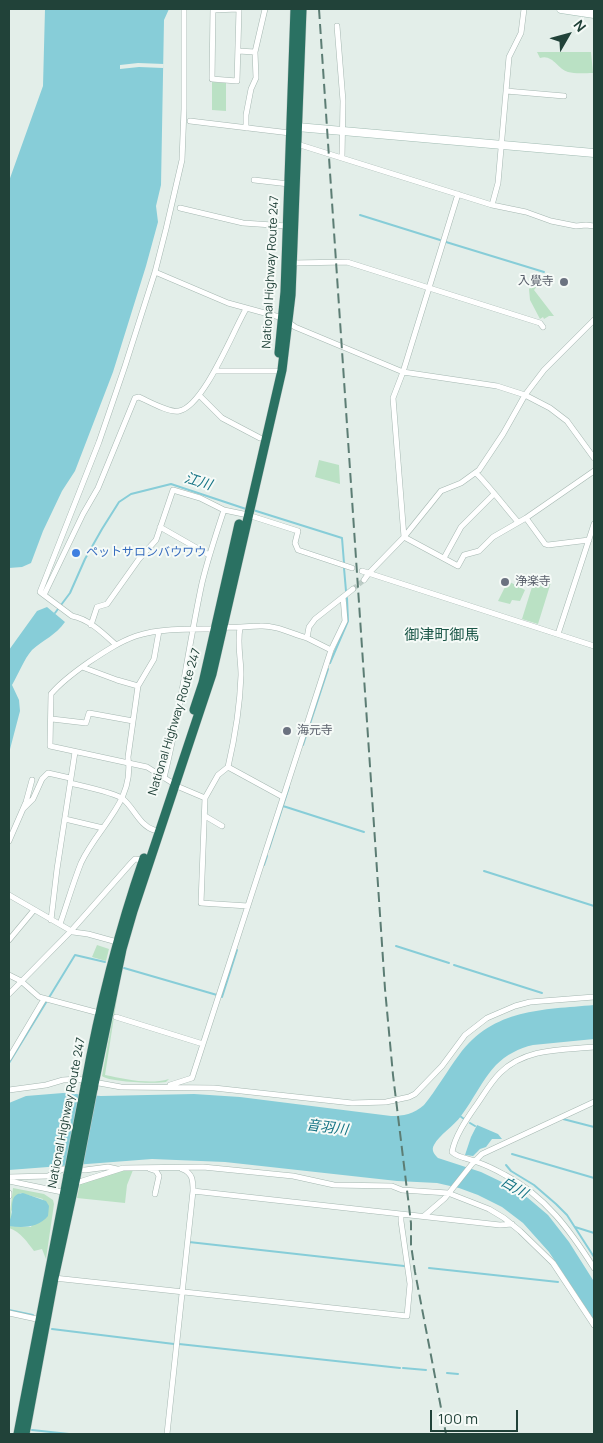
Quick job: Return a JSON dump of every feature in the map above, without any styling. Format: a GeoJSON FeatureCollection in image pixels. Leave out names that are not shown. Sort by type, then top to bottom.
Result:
{"type":"FeatureCollection","features":[{"type":"Feature","properties":{"kind":"highway","name":"National Highway Route 247"},"geometry":{"type":"LineString","coordinates":[[18,1434],[68,1193],[73,1178],[90,1084],[99,1013],[117,942],[203,683],[219,628],[246,511],[282,370],[292,263],[297,144],[294,130],[295,9]]}},
{"type":"Feature","properties":{"kind":"highway","name":"National Highway Route 247"},"geometry":{"type":"LineString","coordinates":[[246,511],[286,320],[288,184],[294,130],[302,9]]}},
{"type":"Feature","properties":{"kind":"highway","name":"National Highway Route 247"},"geometry":{"type":"LineString","coordinates":[[90,1084],[122,949],[170,781]]}},
{"type":"Feature","properties":{"kind":"highway","name":"National Highway Route 247"},"geometry":{"type":"LineString","coordinates":[[25,1434],[68,1193]]}},
{"type":"Feature","properties":{"kind":"street"},"geometry":{"type":"LineString","coordinates":[[116,645],[91,625],[72,616],[40,592],[102,433],[155,272],[182,160],[184,9]]}},
{"type":"Feature","properties":{"kind":"street"},"geometry":{"type":"LineString","coordinates":[[213,9],[239,9],[237,81],[212,79],[213,9]]}},
{"type":"Feature","properties":{"kind":"street"},"geometry":{"type":"LineString","coordinates":[[246,128],[246,115],[251,89],[256,78],[255,52],[265,9]]}},
{"type":"Feature","properties":{"kind":"street"},"geometry":{"type":"LineString","coordinates":[[492,205],[498,184],[509,57],[521,33],[524,9]]}},
{"type":"Feature","properties":{"kind":"street"},"geometry":{"type":"LineString","coordinates":[[560,9],[594,14]]}},
{"type":"Feature","properties":{"kind":"street"},"geometry":{"type":"LineString","coordinates":[[336,26],[344,100],[342,157]]}},
{"type":"Feature","properties":{"kind":"street"},"geometry":{"type":"LineString","coordinates":[[238,52],[255,52]]}},
{"type":"Feature","properties":{"kind":"street"},"geometry":{"type":"LineString","coordinates":[[506,91],[564,96]]}},
{"type":"Feature","properties":{"kind":"street"},"geometry":{"type":"LineString","coordinates":[[190,121],[246,128],[343,130],[594,153]]}},
{"type":"Feature","properties":{"kind":"street"},"geometry":{"type":"LineString","coordinates":[[297,144],[492,205],[526,212],[551,221],[576,226],[594,226]]}},
{"type":"Feature","properties":{"kind":"street"},"geometry":{"type":"LineString","coordinates":[[254,180],[288,184]]}},
{"type":"Feature","properties":{"kind":"street"},"geometry":{"type":"LineString","coordinates":[[404,537],[393,398],[458,194]]}},
{"type":"Feature","properties":{"kind":"street"},"geometry":{"type":"LineString","coordinates":[[180,208],[243,223],[287,226]]}},
{"type":"Feature","properties":{"kind":"street"},"geometry":{"type":"LineString","coordinates":[[292,263],[347,262],[540,323],[543,326]]}},
{"type":"Feature","properties":{"kind":"street"},"geometry":{"type":"LineString","coordinates":[[155,272],[228,304],[286,320],[295,327],[402,372],[497,386],[524,395],[550,408],[567,421],[594,458]]}},
{"type":"Feature","properties":{"kind":"street"},"geometry":{"type":"LineString","coordinates":[[44,595],[83,514],[98,488],[135,398],[139,397],[173,411],[179,411],[190,405],[216,371],[246,309]]}},
{"type":"Feature","properties":{"kind":"street"},"geometry":{"type":"LineString","coordinates":[[364,580],[404,537],[440,491],[476,473],[503,434],[524,395],[544,370],[594,320]]}},
{"type":"Feature","properties":{"kind":"street"},"geometry":{"type":"LineString","coordinates":[[216,371],[276,371]]}},
{"type":"Feature","properties":{"kind":"street"},"geometry":{"type":"LineString","coordinates":[[199,395],[222,418],[260,438]]}},
{"type":"Feature","properties":{"kind":"street"},"geometry":{"type":"LineString","coordinates":[[404,537],[458,566],[464,555],[479,551],[493,537],[526,518],[594,471]]}},
{"type":"Feature","properties":{"kind":"street"},"geometry":{"type":"LineString","coordinates":[[476,473],[518,522]]}},
{"type":"Feature","properties":{"kind":"street"},"geometry":{"type":"LineString","coordinates":[[91,625],[97,607],[107,604],[139,559],[156,540],[173,490],[200,498],[224,510],[246,511],[298,531],[295,543],[298,550],[352,568]]}},
{"type":"Feature","properties":{"kind":"street"},"geometry":{"type":"LineString","coordinates":[[444,558],[461,527],[494,494]]}},
{"type":"Feature","properties":{"kind":"street"},"geometry":{"type":"LineString","coordinates":[[170,781],[171,750],[194,629],[209,555],[224,510]]}},
{"type":"Feature","properties":{"kind":"street"},"geometry":{"type":"LineString","coordinates":[[526,518],[545,544],[589,540]]}},
{"type":"Feature","properties":{"kind":"street"},"geometry":{"type":"LineString","coordinates":[[558,634],[594,524]]}},
{"type":"Feature","properties":{"kind":"street"},"geometry":{"type":"LineString","coordinates":[[160,527],[209,555]]}},
{"type":"Feature","properties":{"kind":"street"},"geometry":{"type":"LineString","coordinates":[[362,571],[594,646]]}},
{"type":"Feature","properties":{"kind":"street"},"geometry":{"type":"LineString","coordinates":[[307,638],[309,627],[315,619],[353,589]]}},
{"type":"Feature","properties":{"kind":"street"},"geometry":{"type":"LineString","coordinates":[[168,1086],[192,1078],[331,650],[345,621],[343,597]]}},
{"type":"Feature","properties":{"kind":"street"},"geometry":{"type":"LineString","coordinates":[[205,798],[147,768],[50,746],[52,694],[64,680],[116,645],[136,636],[159,630],[273,627],[307,638],[331,650]]}},
{"type":"Feature","properties":{"kind":"street"},"geometry":{"type":"LineString","coordinates":[[240,628],[238,639],[241,674],[237,725],[228,767],[218,775],[205,798],[201,903],[248,906]]}},
{"type":"Feature","properties":{"kind":"street"},"geometry":{"type":"LineString","coordinates":[[60,924],[82,862],[122,798],[127,784],[128,757],[138,686],[154,658],[159,630]]}},
{"type":"Feature","properties":{"kind":"street"},"geometry":{"type":"LineString","coordinates":[[82,667],[138,686]]}},
{"type":"Feature","properties":{"kind":"street"},"geometry":{"type":"LineString","coordinates":[[52,719],[86,723],[90,713],[132,722]]}},
{"type":"Feature","properties":{"kind":"street"},"geometry":{"type":"LineString","coordinates":[[51,920],[75,752]]}},
{"type":"Feature","properties":{"kind":"street"},"geometry":{"type":"LineString","coordinates":[[228,767],[284,796]]}},
{"type":"Feature","properties":{"kind":"street"},"geometry":{"type":"LineString","coordinates":[[23,809],[33,799],[42,779],[48,772],[122,798],[145,825],[154,830]]}},
{"type":"Feature","properties":{"kind":"street"},"geometry":{"type":"LineString","coordinates":[[9,842],[23,809],[32,780]]}},
{"type":"Feature","properties":{"kind":"street"},"geometry":{"type":"LineString","coordinates":[[205,816],[222,826]]}},
{"type":"Feature","properties":{"kind":"street"},"geometry":{"type":"LineString","coordinates":[[65,818],[103,828]]}},
{"type":"Feature","properties":{"kind":"street"},"geometry":{"type":"LineString","coordinates":[[9,994],[71,931],[135,859],[143,860]]}},
{"type":"Feature","properties":{"kind":"street"},"geometry":{"type":"LineString","coordinates":[[9,895],[71,931],[117,942]]}},
{"type":"Feature","properties":{"kind":"street"},"geometry":{"type":"LineString","coordinates":[[9,940],[34,910]]}},
{"type":"Feature","properties":{"kind":"street"},"geometry":{"type":"LineString","coordinates":[[9,975],[46,1000],[99,1013]]}},
{"type":"Feature","properties":{"kind":"street"},"geometry":{"type":"LineString","coordinates":[[9,1090],[46,1086],[63,1080],[121,1087],[168,1086],[223,1089],[352,1103],[386,1102],[409,1098],[415,1094],[442,1066],[465,1035],[487,1018],[530,1002],[594,997]]}},
{"type":"Feature","properties":{"kind":"street"},"geometry":{"type":"LineString","coordinates":[[9,1058],[46,1000]]}},
{"type":"Feature","properties":{"kind":"street"},"geometry":{"type":"LineString","coordinates":[[116,1017],[203,1044]]}},
{"type":"Feature","properties":{"kind":"street"},"geometry":{"type":"LineString","coordinates":[[594,1047],[534,1053],[517,1060],[498,1074],[469,1116],[453,1145],[452,1152],[507,1176],[542,1200],[557,1214],[594,1268]]}},
{"type":"Feature","properties":{"kind":"street"},"geometry":{"type":"LineString","coordinates":[[424,1216],[440,1203],[474,1162],[490,1150],[594,1102]]}},
{"type":"Feature","properties":{"kind":"street"},"geometry":{"type":"LineString","coordinates":[[167,1434],[193,1191],[193,1179],[188,1171],[178,1167]]}},
{"type":"Feature","properties":{"kind":"street"},"geometry":{"type":"LineString","coordinates":[[9,1176],[48,1176],[63,1169],[178,1167],[229,1169],[293,1176],[334,1185],[392,1186],[402,1190],[449,1192],[484,1206],[512,1224],[553,1263],[594,1325]]}},
{"type":"Feature","properties":{"kind":"street"},"geometry":{"type":"LineString","coordinates":[[145,1168],[158,1173],[155,1194]]}},
{"type":"Feature","properties":{"kind":"street"},"geometry":{"type":"LineString","coordinates":[[73,1178],[85,1180],[118,1169]]}},
{"type":"Feature","properties":{"kind":"street"},"geometry":{"type":"LineString","coordinates":[[9,1181],[68,1193]]}},
{"type":"Feature","properties":{"kind":"street"},"geometry":{"type":"LineString","coordinates":[[193,1191],[500,1225],[512,1224]]}},
{"type":"Feature","properties":{"kind":"street"},"geometry":{"type":"LineString","coordinates":[[54,1278],[407,1316],[410,1284],[401,1214]]}},
{"type":"Feature","properties":{"kind":"street"},"geometry":{"type":"LineString","coordinates":[[9,1313],[41,1320]]}},
{"type":"Feature","properties":{"kind":"green space"},"geometry":{"type":"Polygon","coordinates":[[[537,52],[591,52],[593,73],[568,72],[548,58],[540,58],[537,52]]]}},
{"type":"Feature","properties":{"kind":"green space"},"geometry":{"type":"Polygon","coordinates":[[[212,82],[226,83],[226,111],[212,110],[212,82]]]}},
{"type":"Feature","properties":{"kind":"green space"},"geometry":{"type":"Polygon","coordinates":[[[541,276],[544,278],[534,290],[554,316],[544,319],[543,317],[540,319],[530,300],[529,289],[541,276]]]}},
{"type":"Feature","properties":{"kind":"green space"},"geometry":{"type":"Polygon","coordinates":[[[319,460],[339,465],[340,484],[315,477],[319,460]]]}},
{"type":"Feature","properties":{"kind":"green space"},"geometry":{"type":"Polygon","coordinates":[[[536,574],[552,579],[538,624],[522,619],[536,574]]]}},
{"type":"Feature","properties":{"kind":"green space"},"geometry":{"type":"Polygon","coordinates":[[[508,581],[525,590],[520,601],[512,600],[510,604],[498,601],[508,581]]]}},
{"type":"Feature","properties":{"kind":"green space"},"geometry":{"type":"Polygon","coordinates":[[[97,945],[109,949],[106,961],[92,957],[97,945]]]}},
{"type":"Feature","properties":{"kind":"green space"},"geometry":{"type":"Polygon","coordinates":[[[121,972],[105,1075],[145,1081],[169,1079],[166,1082],[143,1083],[122,1081],[102,1076],[121,972]]]}},
{"type":"Feature","properties":{"kind":"green space"},"geometry":{"type":"Polygon","coordinates":[[[125,1170],[133,1170],[127,1185],[125,1203],[77,1198],[80,1183],[125,1170]]]}},
{"type":"Feature","properties":{"kind":"green space"},"geometry":{"type":"Polygon","coordinates":[[[13,1188],[44,1194],[53,1200],[46,1259],[42,1249],[34,1251],[20,1235],[9,1228],[9,1226],[31,1227],[43,1199],[20,1193],[9,1221],[13,1188]]]}},
{"type":"Feature","properties":{"kind":"water"},"geometry":{"type":"Polygon","coordinates":[[[45,9],[169,9],[164,20],[161,185],[156,206],[158,222],[146,266],[113,372],[75,471],[62,491],[43,531],[31,563],[22,567],[9,568],[9,181],[43,86],[45,9]]]}},
{"type":"Feature","properties":{"kind":"water"},"geometry":{"type":"Polygon","coordinates":[[[47,607],[65,622],[57,631],[32,650],[12,685],[19,700],[20,711],[9,753],[9,650],[37,611],[47,607]]]}},
{"type":"Feature","properties":{"kind":"water","name":"音羽川"},"geometry":{"type":"Polygon","coordinates":[[[594,1005],[594,1039],[533,1045],[508,1055],[491,1071],[461,1116],[439,1138],[433,1149],[438,1158],[481,1172],[506,1184],[528,1198],[548,1215],[569,1242],[593,1280],[594,1320],[549,1252],[523,1223],[502,1207],[459,1188],[437,1183],[397,1181],[225,1162],[152,1159],[9,1170],[9,1103],[26,1096],[63,1093],[101,1096],[194,1094],[240,1097],[391,1116],[404,1115],[416,1111],[424,1105],[459,1055],[488,1028],[520,1014],[556,1008],[594,1005]]]}},
{"type":"Feature","properties":{"kind":"water"},"geometry":{"type":"Polygon","coordinates":[[[477,1125],[498,1134],[502,1139],[492,1139],[486,1147],[480,1149],[473,1156],[465,1155],[471,1137],[477,1125]]]}},
{"type":"Feature","properties":{"kind":"water"},"geometry":{"type":"Polygon","coordinates":[[[23,1193],[46,1201],[49,1206],[48,1216],[35,1225],[24,1227],[9,1226],[13,1200],[18,1194],[23,1193]]]}},
{"type":"Feature","properties":{"kind":"pier"},"geometry":{"type":"Polygon","coordinates":[[[138,63],[164,64],[163,68],[139,67],[120,69],[120,65],[138,63]]]}},
{"type":"Feature","properties":{"kind":"waterway"},"geometry":{"type":"LineString","coordinates":[[360,215],[440,240]]}},
{"type":"Feature","properties":{"kind":"waterway"},"geometry":{"type":"LineString","coordinates":[[446,242],[544,272]]}},
{"type":"Feature","properties":{"kind":"waterway","name":"江川"},"geometry":{"type":"LineString","coordinates":[[55,613],[70,593],[85,559],[119,502],[131,494],[171,484],[246,509]]}},
{"type":"Feature","properties":{"kind":"waterway","name":"江川"},"geometry":{"type":"LineString","coordinates":[[253,510],[342,538],[344,563]]}},
{"type":"Feature","properties":{"kind":"waterway"},"geometry":{"type":"LineString","coordinates":[[344,568],[346,591]]}},
{"type":"Feature","properties":{"kind":"waterway"},"geometry":{"type":"LineString","coordinates":[[330,663],[348,621],[347,598]]}},
{"type":"Feature","properties":{"kind":"waterway"},"geometry":{"type":"LineString","coordinates":[[303,745],[328,669]]}},
{"type":"Feature","properties":{"kind":"waterway"},"geometry":{"type":"LineString","coordinates":[[269,849],[289,787]]}},
{"type":"Feature","properties":{"kind":"waterway"},"geometry":{"type":"LineString","coordinates":[[283,806],[364,832]]}},
{"type":"Feature","properties":{"kind":"waterway"},"geometry":{"type":"LineString","coordinates":[[264,865],[267,856]]}},
{"type":"Feature","properties":{"kind":"waterway"},"geometry":{"type":"LineString","coordinates":[[484,871],[594,906]]}},
{"type":"Feature","properties":{"kind":"waterway"},"geometry":{"type":"LineString","coordinates":[[396,946],[449,963]]}},
{"type":"Feature","properties":{"kind":"waterway"},"geometry":{"type":"LineString","coordinates":[[222,997],[237,950]]}},
{"type":"Feature","properties":{"kind":"waterway"},"geometry":{"type":"LineString","coordinates":[[9,1063],[75,955],[105,962]]}},
{"type":"Feature","properties":{"kind":"waterway"},"geometry":{"type":"LineString","coordinates":[[454,965],[542,993]]}},
{"type":"Feature","properties":{"kind":"waterway"},"geometry":{"type":"LineString","coordinates":[[124,968],[217,995]]}},
{"type":"Feature","properties":{"kind":"waterway"},"geometry":{"type":"LineString","coordinates":[[460,1116],[464,1119]]}},
{"type":"Feature","properties":{"kind":"waterway"},"geometry":{"type":"LineString","coordinates":[[563,1119],[594,1127]]}},
{"type":"Feature","properties":{"kind":"waterway"},"geometry":{"type":"LineString","coordinates":[[470,1123],[475,1126]]}},
{"type":"Feature","properties":{"kind":"waterway"},"geometry":{"type":"LineString","coordinates":[[512,1154],[594,1178]]}},
{"type":"Feature","properties":{"kind":"waterway","name":"白川"},"geometry":{"type":"LineString","coordinates":[[506,1165],[511,1171],[534,1185],[567,1215],[594,1257]]}},
{"type":"Feature","properties":{"kind":"waterway"},"geometry":{"type":"LineString","coordinates":[[575,1227],[594,1233]]}},
{"type":"Feature","properties":{"kind":"waterway"},"geometry":{"type":"LineString","coordinates":[[189,1242],[404,1266]]}},
{"type":"Feature","properties":{"kind":"waterway"},"geometry":{"type":"LineString","coordinates":[[429,1268],[558,1282]]}},
{"type":"Feature","properties":{"kind":"waterway"},"geometry":{"type":"LineString","coordinates":[[9,1310],[33,1315]]}},
{"type":"Feature","properties":{"kind":"waterway"},"geometry":{"type":"LineString","coordinates":[[52,1329],[174,1344]]}},
{"type":"Feature","properties":{"kind":"waterway"},"geometry":{"type":"LineString","coordinates":[[179,1344],[400,1368]]}},
{"type":"Feature","properties":{"kind":"waterway"},"geometry":{"type":"LineString","coordinates":[[403,1368],[426,1370]]}},
{"type":"Feature","properties":{"kind":"waterway"},"geometry":{"type":"LineString","coordinates":[[447,1373],[458,1374]]}},
{"type":"Feature","properties":{"kind":"waterway"},"geometry":{"type":"LineString","coordinates":[[32,1430],[69,1434]]}},
{"type":"Feature","properties":{"kind":"tunnel"},"geometry":{"type":"LineString","coordinates":[[353,589],[364,580]]}},
{"type":"Feature","properties":{"kind":"railway"},"geometry":{"type":"LineString","coordinates":[[319,9],[385,989],[393,1075],[411,1223],[411,1245],[446,1434]]}},
{"type":"Feature","properties":{"kind":"place","name":"入覺寺"},"geometry":{"type":"Point","coordinates":[564,282]}},
{"type":"Feature","properties":{"kind":"place","name":"ペットサロンバウワウ"},"geometry":{"type":"Point","coordinates":[76,553]}},
{"type":"Feature","properties":{"kind":"place","name":"浄楽寺"},"geometry":{"type":"Point","coordinates":[505,582]}},
{"type":"Feature","properties":{"kind":"place","name":"海元寺"},"geometry":{"type":"Point","coordinates":[287,731]}},
{"type":"Feature","properties":{"kind":"district","name":"御津町御馬"},"geometry":{"type":"Point","coordinates":[442,636]}}]}
